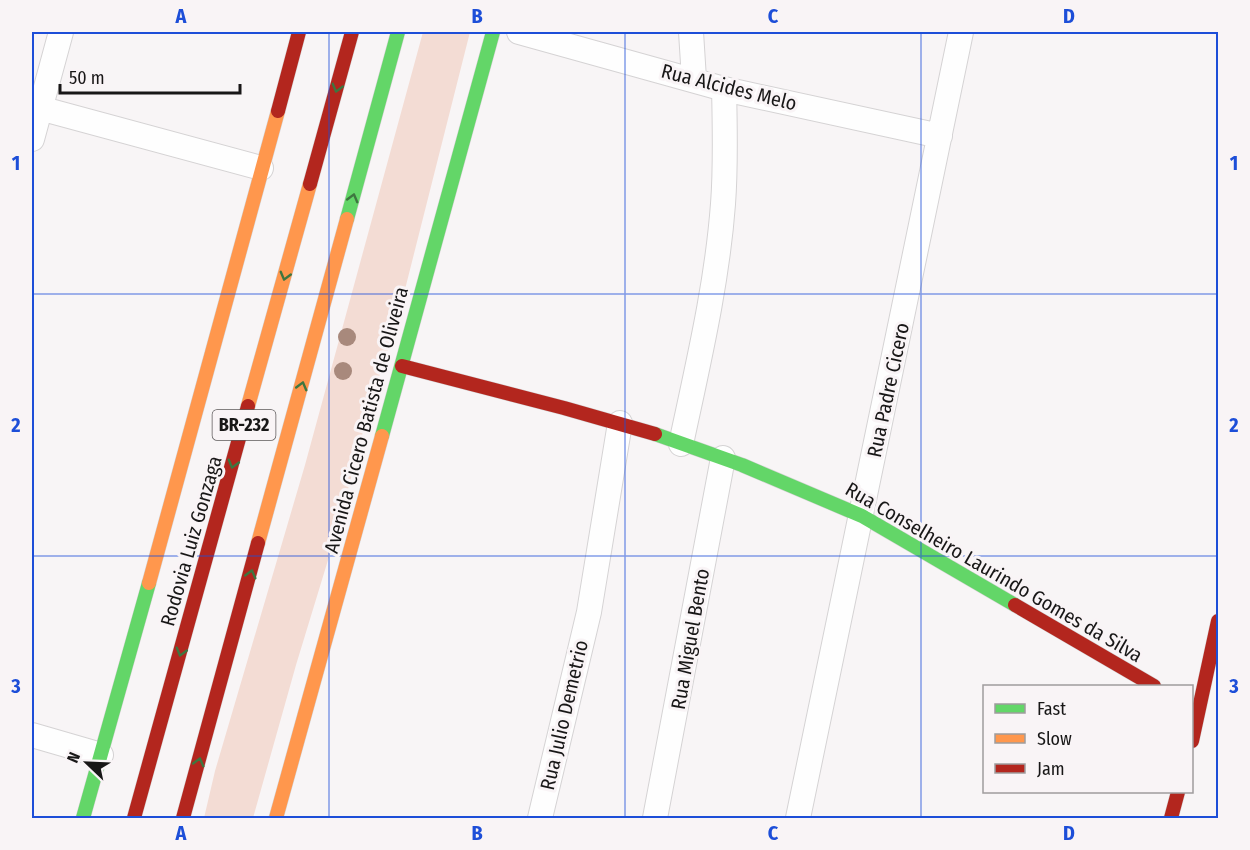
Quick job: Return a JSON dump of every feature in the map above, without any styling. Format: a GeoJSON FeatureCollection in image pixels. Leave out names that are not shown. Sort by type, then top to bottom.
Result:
{"type":"FeatureCollection","features":[{"type":"Feature","properties":{"kind":"main road"},"geometry":{"type":"LineString","coordinates":[[83,819],[299,32]]}},
{"type":"Feature","properties":{"kind":"main road","name":"Rodovia Luiz Gonzaga"},"geometry":{"type":"LineString","coordinates":[[134,819],[352,32]]}},
{"type":"Feature","properties":{"kind":"main road","name":"BR-232"},"geometry":{"type":"LineString","coordinates":[[183,819],[398,32]]}},
{"type":"Feature","properties":{"kind":"main road","name":"Avenida Cicero Batista de Oliveira"},"geometry":{"type":"LineString","coordinates":[[276,819],[493,32]]}},
{"type":"Feature","properties":{"kind":"main road","name":"Rua Conselheiro Laurindo Gomes da Silva"},"geometry":{"type":"LineString","coordinates":[[402,366],[620,423],[723,458],[823,498],[862,516],[1151,685]]}},
{"type":"Feature","properties":{"kind":"main road"},"geometry":{"type":"LineString","coordinates":[[1193,726],[1218,621]]}},
{"type":"Feature","properties":{"kind":"main road"},"geometry":{"type":"LineString","coordinates":[[1171,819],[1178,793]]}},
{"type":"Feature","properties":{"kind":"street"},"geometry":{"type":"LineString","coordinates":[[32,139],[36,107],[61,32]]}},
{"type":"Feature","properties":{"kind":"street","name":"Rua Alcides Melo"},"geometry":{"type":"LineString","coordinates":[[519,32],[724,89],[940,136]]}},
{"type":"Feature","properties":{"kind":"street"},"geometry":{"type":"LineString","coordinates":[[691,32],[694,79]]}},
{"type":"Feature","properties":{"kind":"street","name":"Rua Padre Cicero"},"geometry":{"type":"LineString","coordinates":[[798,819],[961,32]]}},
{"type":"Feature","properties":{"kind":"street"},"geometry":{"type":"LineString","coordinates":[[681,444],[717,263],[726,156],[724,89]]}},
{"type":"Feature","properties":{"kind":"street"},"geometry":{"type":"LineString","coordinates":[[36,107],[261,168]]}},
{"type":"Feature","properties":{"kind":"street","name":"Rua Julio Demetrio"},"geometry":{"type":"LineString","coordinates":[[540,819],[589,612],[620,423]]}},
{"type":"Feature","properties":{"kind":"street","name":"Rua Miguel Bento"},"geometry":{"type":"LineString","coordinates":[[656,819],[723,458]]}},
{"type":"Feature","properties":{"kind":"street"},"geometry":{"type":"LineString","coordinates":[[32,735],[101,754]]}},
{"type":"Feature","properties":{"kind":"shaded area"},"geometry":{"type":"Polygon","coordinates":[[[423,32],[470,32],[395,329],[371,401],[339,524],[253,818],[204,818],[215,771],[305,465],[423,32]]]}},
{"type":"Feature","properties":{"kind":"traffic: fast"},"geometry":{"type":"LineString","coordinates":[[347,219],[398,32]]}},
{"type":"Feature","properties":{"kind":"traffic: fast"},"geometry":{"type":"LineString","coordinates":[[382,436],[493,32]]}},
{"type":"Feature","properties":{"kind":"traffic: fast"},"geometry":{"type":"LineString","coordinates":[[655,434],[742,465],[862,516],[1015,605]]}},
{"type":"Feature","properties":{"kind":"traffic: fast"},"geometry":{"type":"LineString","coordinates":[[83,818],[149,583]]}},
{"type":"Feature","properties":{"kind":"traffic: slow"},"geometry":{"type":"LineString","coordinates":[[149,583],[278,111]]}},
{"type":"Feature","properties":{"kind":"traffic: slow"},"geometry":{"type":"LineString","coordinates":[[248,406],[310,184]]}},
{"type":"Feature","properties":{"kind":"traffic: slow"},"geometry":{"type":"LineString","coordinates":[[258,543],[347,219]]}},
{"type":"Feature","properties":{"kind":"traffic: slow"},"geometry":{"type":"LineString","coordinates":[[276,818],[382,436]]}},
{"type":"Feature","properties":{"kind":"traffic: jam"},"geometry":{"type":"LineString","coordinates":[[278,111],[299,32]]}},
{"type":"Feature","properties":{"kind":"traffic: jam"},"geometry":{"type":"LineString","coordinates":[[310,184],[352,32]]}},
{"type":"Feature","properties":{"kind":"traffic: jam"},"geometry":{"type":"LineString","coordinates":[[402,366],[655,434]]}},
{"type":"Feature","properties":{"kind":"traffic: jam"},"geometry":{"type":"LineString","coordinates":[[134,818],[248,406]]}},
{"type":"Feature","properties":{"kind":"traffic: jam"},"geometry":{"type":"LineString","coordinates":[[183,818],[258,543]]}},
{"type":"Feature","properties":{"kind":"traffic: jam"},"geometry":{"type":"LineString","coordinates":[[1015,605],[1152,685]]}},
{"type":"Feature","properties":{"kind":"traffic: jam"},"geometry":{"type":"LineString","coordinates":[[1193,736],[1218,621]]}},
{"type":"Feature","properties":{"kind":"traffic: jam"},"geometry":{"type":"LineString","coordinates":[[1171,818],[1178,793]]}}]}
